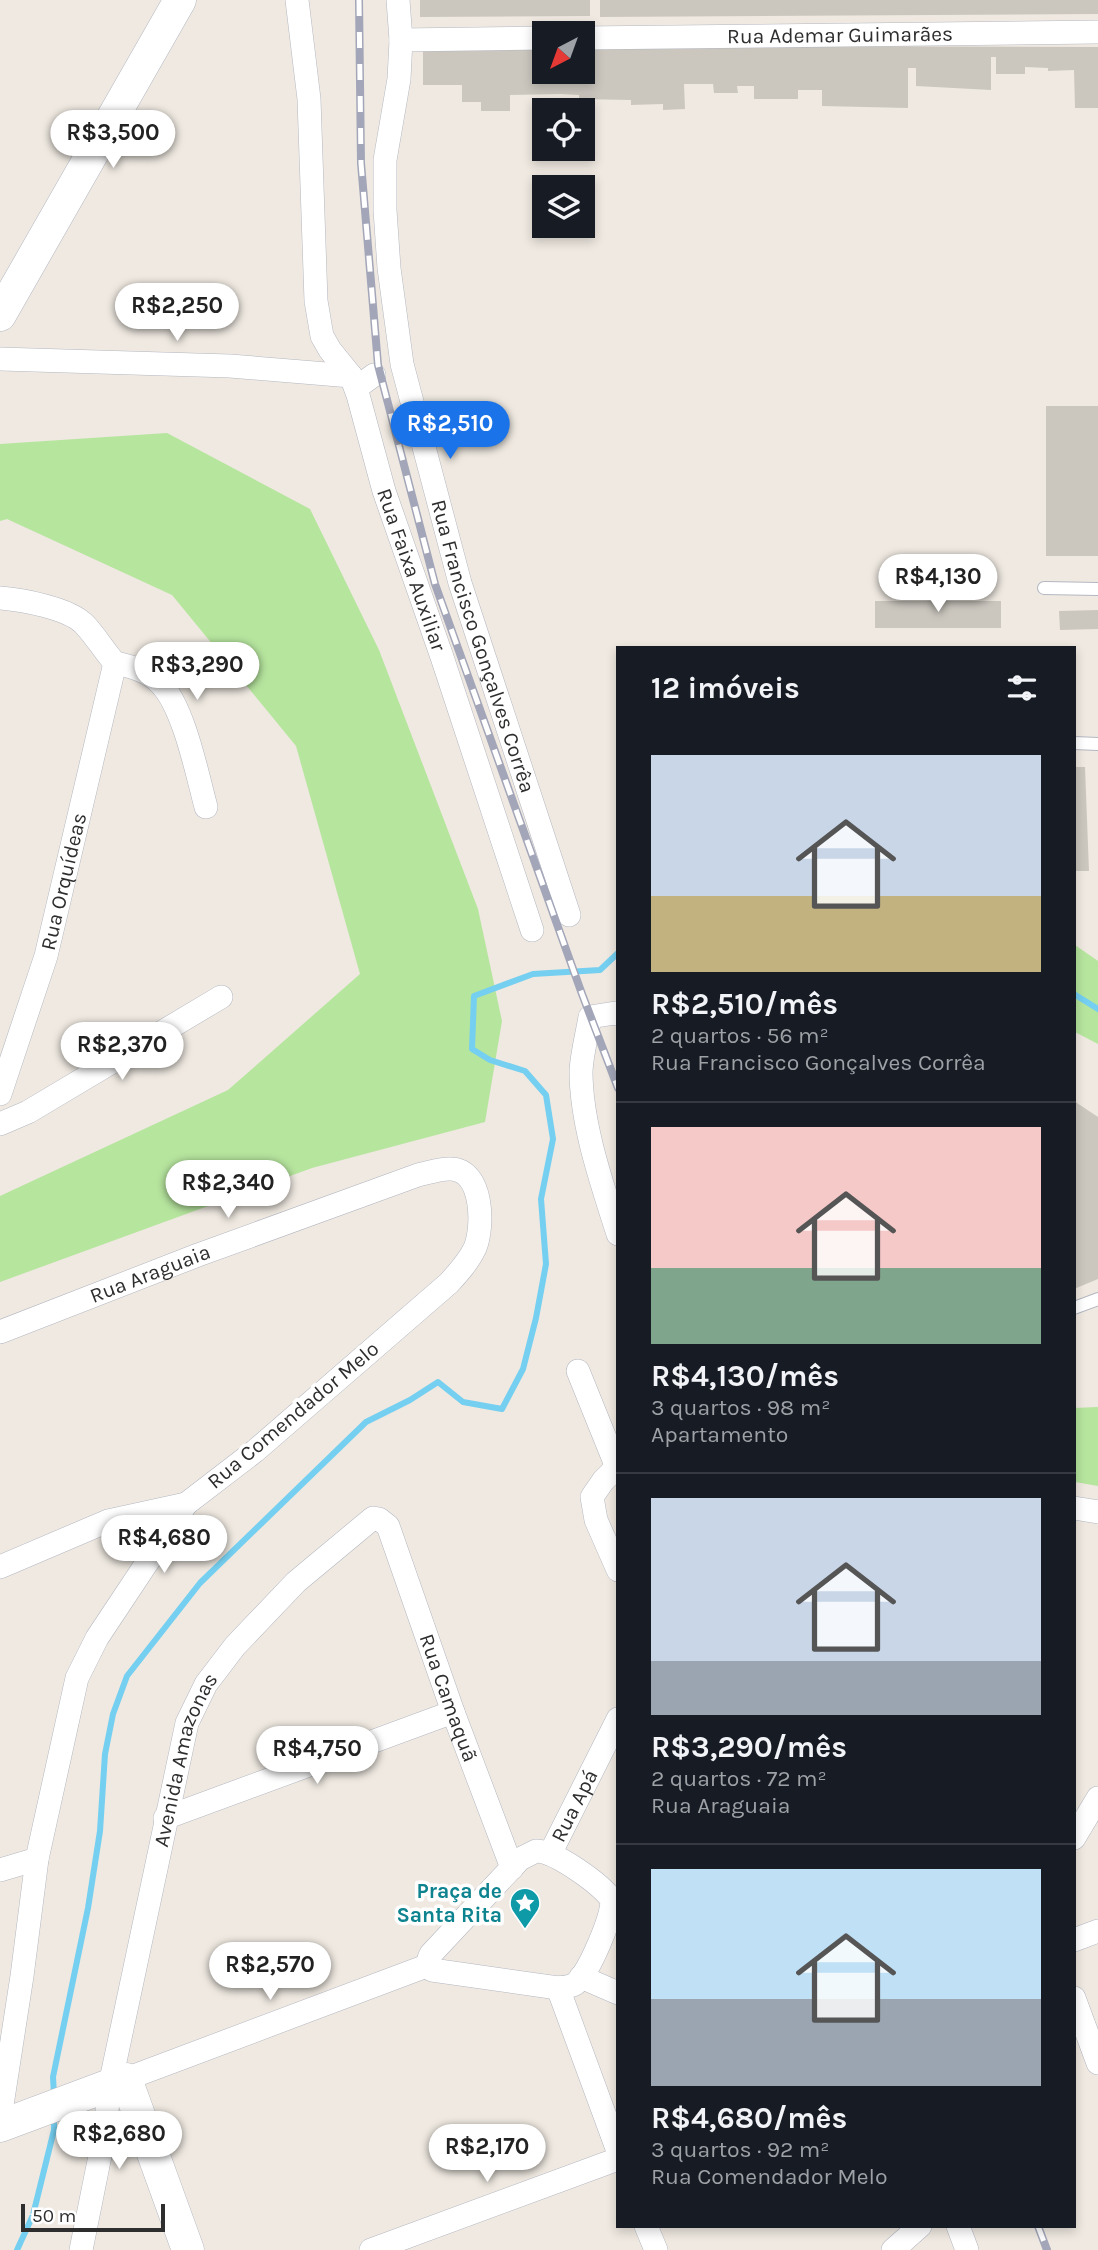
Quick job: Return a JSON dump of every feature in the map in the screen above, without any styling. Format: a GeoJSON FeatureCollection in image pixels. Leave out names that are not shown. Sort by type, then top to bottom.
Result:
{"type":"FeatureCollection","features":[{"type":"Feature","properties":{"kind":"main road"},"geometry":{"type":"LineString","coordinates":[[0,315],[180,0]]}},
{"type":"Feature","properties":{"kind":"main road"},"geometry":{"type":"LineString","coordinates":[[4,2121],[109,2085],[188,2250]]}},
{"type":"Feature","properties":{"kind":"street","name":"Rua Faixa Auxiliar"},"geometry":{"type":"LineString","coordinates":[[297,0],[309,99],[316,301],[322,336],[330,350],[360,380],[384,491],[532,930]]}},
{"type":"Feature","properties":{"kind":"street","name":"Rua Francisco Gonçalves Corrêa"},"geometry":{"type":"LineString","coordinates":[[398,0],[401,40],[396,109],[385,160],[385,210],[389,268],[402,364],[460,583],[569,915]]}},
{"type":"Feature","properties":{"kind":"street","name":"Rua Ademar Guimarães"},"geometry":{"type":"LineString","coordinates":[[595,38],[1098,32]]}},
{"type":"Feature","properties":{"kind":"street"},"geometry":{"type":"LineString","coordinates":[[401,40],[532,38]]}},
{"type":"Feature","properties":{"kind":"street"},"geometry":{"type":"LineString","coordinates":[[0,359],[230,366],[360,380]]}},
{"type":"Feature","properties":{"kind":"street"},"geometry":{"type":"LineString","coordinates":[[0,598],[73,615],[85,625],[115,663],[134,667],[158,681],[167,691],[178,713],[206,807]]}},
{"type":"Feature","properties":{"kind":"street","name":"Rua Orquídeas"},"geometry":{"type":"LineString","coordinates":[[0,1094],[46,956],[115,663]]}},
{"type":"Feature","properties":{"kind":"street"},"geometry":{"type":"LineString","coordinates":[[0,1124],[28,1112],[221,997]]}},
{"type":"Feature","properties":{"kind":"street"},"geometry":{"type":"LineString","coordinates":[[616,1013],[590,1017],[581,1070],[586,1115],[602,1184],[616,1228]]}},
{"type":"Feature","properties":{"kind":"street","name":"Rua Araguaia"},"geometry":{"type":"LineString","coordinates":[[0,1332],[198,1255],[418,1175],[451,1169],[462,1172]]}},
{"type":"Feature","properties":{"kind":"street","name":"Rua Comendador Melo"},"geometry":{"type":"LineString","coordinates":[[4,2121],[37,1859],[77,1678],[97,1638],[186,1504],[255,1451],[449,1283],[464,1266],[476,1245],[480,1222],[479,1200],[471,1180],[462,1172]]}},
{"type":"Feature","properties":{"kind":"street"},"geometry":{"type":"LineString","coordinates":[[578,1371],[616,1463]]}},
{"type":"Feature","properties":{"kind":"street"},"geometry":{"type":"LineString","coordinates":[[616,1470],[603,1481],[592,1497],[596,1520],[616,1565]]}},
{"type":"Feature","properties":{"kind":"street"},"geometry":{"type":"LineString","coordinates":[[0,1567],[108,1521],[186,1504]]}},
{"type":"Feature","properties":{"kind":"street"},"geometry":{"type":"LineString","coordinates":[[1076,1508],[1098,1512]]}},
{"type":"Feature","properties":{"kind":"street","name":"Avenida Amazonas"},"geometry":{"type":"LineString","coordinates":[[81,2250],[104,2136],[109,2085],[187,1723],[206,1684],[235,1646],[296,1582],[373,1518],[388,1526]]}},
{"type":"Feature","properties":{"kind":"street","name":"Rua Camaquã"},"geometry":{"type":"LineString","coordinates":[[388,1526],[453,1712],[512,1868]]}},
{"type":"Feature","properties":{"kind":"street"},"geometry":{"type":"LineString","coordinates":[[165,1818],[453,1712]]}},
{"type":"Feature","properties":{"kind":"street","name":"Rua Apá"},"geometry":{"type":"LineString","coordinates":[[550,1854],[616,1723]]}},
{"type":"Feature","properties":{"kind":"street"},"geometry":{"type":"LineString","coordinates":[[1076,1835],[1098,1798]]}},
{"type":"Feature","properties":{"kind":"street"},"geometry":{"type":"LineString","coordinates":[[541,1851],[550,1854],[615,1899],[581,1978],[570,1986],[558,1988],[432,1970],[428,1959],[431,1954],[512,1868],[530,1853],[541,1851]]}},
{"type":"Feature","properties":{"kind":"street"},"geometry":{"type":"LineString","coordinates":[[1,1867],[37,1859]]}},
{"type":"Feature","properties":{"kind":"street"},"geometry":{"type":"LineString","coordinates":[[1076,1939],[1098,1931]]}},
{"type":"Feature","properties":{"kind":"street"},"geometry":{"type":"LineString","coordinates":[[109,2085],[429,1965]]}},
{"type":"Feature","properties":{"kind":"street"},"geometry":{"type":"LineString","coordinates":[[581,1978],[616,1992]]}},
{"type":"Feature","properties":{"kind":"street"},"geometry":{"type":"LineString","coordinates":[[558,1988],[616,2146]]}},
{"type":"Feature","properties":{"kind":"street"},"geometry":{"type":"LineString","coordinates":[[1076,2003],[1098,2063]]}},
{"type":"Feature","properties":{"kind":"street"},"geometry":{"type":"LineString","coordinates":[[371,2250],[616,2160]]}},
{"type":"Feature","properties":{"kind":"street"},"geometry":{"type":"LineString","coordinates":[[647,2228],[656,2250]]}},
{"type":"Feature","properties":{"kind":"street"},"geometry":{"type":"LineString","coordinates":[[893,2250],[918,2228]]}},
{"type":"Feature","properties":{"kind":"street"},"geometry":{"type":"LineString","coordinates":[[959,2228],[967,2250]]}},
{"type":"Feature","properties":{"kind":"lane"},"geometry":{"type":"LineString","coordinates":[[1044,588],[1098,589]]}},
{"type":"Feature","properties":{"kind":"lane"},"geometry":{"type":"LineString","coordinates":[[1076,743],[1098,744]]}},
{"type":"Feature","properties":{"kind":"lane"},"geometry":{"type":"LineString","coordinates":[[1076,1307],[1098,1299]]}},
{"type":"Feature","properties":{"kind":"green space"},"geometry":{"type":"Polygon","coordinates":[[[167,433],[310,509],[379,650],[478,909],[502,1021],[485,1122],[312,1168],[0,1282],[0,1196],[228,1090],[360,974],[296,746],[172,595],[7,519],[0,521],[0,444],[167,433]]]}},
{"type":"Feature","properties":{"kind":"green space"},"geometry":{"type":"Polygon","coordinates":[[[1076,946],[1098,961],[1098,1044],[1076,1033],[1076,946]]]}},
{"type":"Feature","properties":{"kind":"green space"},"geometry":{"type":"Polygon","coordinates":[[[1098,1407],[1098,1486],[1076,1482],[1076,1408],[1098,1407]]]}},
{"type":"Feature","properties":{"kind":"building"},"geometry":{"type":"Polygon","coordinates":[[[420,0],[590,0],[590,16],[420,17],[420,0]]]}},
{"type":"Feature","properties":{"kind":"building"},"geometry":{"type":"Polygon","coordinates":[[[600,0],[1098,0],[1098,14],[600,17],[600,0]]]}},
{"type":"Feature","properties":{"kind":"building"},"geometry":{"type":"Polygon","coordinates":[[[595,47],[1098,47],[1098,108],[1075,108],[1074,70],[1048,71],[1048,68],[1025,67],[1025,74],[996,74],[996,57],[991,57],[991,90],[916,86],[916,68],[908,68],[908,108],[822,106],[822,90],[798,90],[798,99],[754,99],[754,86],[737,86],[738,93],[714,93],[713,84],[684,84],[685,109],[663,110],[663,104],[631,105],[631,100],[579,98],[579,95],[561,94],[510,95],[510,111],[481,111],[481,102],[462,102],[462,85],[423,85],[423,48],[532,48],[532,84],[595,84],[595,47]]]}},
{"type":"Feature","properties":{"kind":"building"},"geometry":{"type":"Polygon","coordinates":[[[1046,406],[1098,406],[1098,556],[1046,556],[1046,406]]]}},
{"type":"Feature","properties":{"kind":"building"},"geometry":{"type":"Polygon","coordinates":[[[875,601],[1001,601],[1001,628],[875,628],[875,601]]]}},
{"type":"Feature","properties":{"kind":"building"},"geometry":{"type":"Polygon","coordinates":[[[1098,610],[1098,629],[1060,630],[1059,611],[1098,610]]]}},
{"type":"Feature","properties":{"kind":"building"},"geometry":{"type":"Polygon","coordinates":[[[1076,767],[1085,767],[1089,871],[1076,871],[1076,767]]]}},
{"type":"Feature","properties":{"kind":"building"},"geometry":{"type":"Polygon","coordinates":[[[1076,1102],[1098,1117],[1098,1279],[1076,1288],[1076,1102]]]}},
{"type":"Feature","properties":{"kind":"waterway"},"geometry":{"type":"LineString","coordinates":[[54,2095],[53,2077],[88,1908],[100,1831],[105,1754],[113,1714],[127,1676],[200,1583],[366,1422],[410,1400],[438,1382],[463,1402],[502,1409],[523,1369],[536,1318],[546,1264],[541,1199],[553,1139],[546,1095],[525,1071],[490,1060],[472,1049],[474,996],[533,974],[600,970],[616,955]]}},
{"type":"Feature","properties":{"kind":"waterway"},"geometry":{"type":"LineString","coordinates":[[1076,995],[1098,1009]]}},
{"type":"Feature","properties":{"kind":"waterway"},"geometry":{"type":"LineString","coordinates":[[17,2250],[33,2215],[54,2130],[54,2117]]}},
{"type":"Feature","properties":{"kind":"railway"},"geometry":{"type":"LineString","coordinates":[[359,0],[361,163],[378,365],[435,584],[616,1083]]}},
{"type":"Feature","properties":{"kind":"railway"},"geometry":{"type":"LineString","coordinates":[[1039,2228],[1047,2250]]}},
{"type":"Feature","properties":{"kind":"place","name":"Praça de Santa Rita"},"geometry":{"type":"Point","coordinates":[525,1930]}}]}
